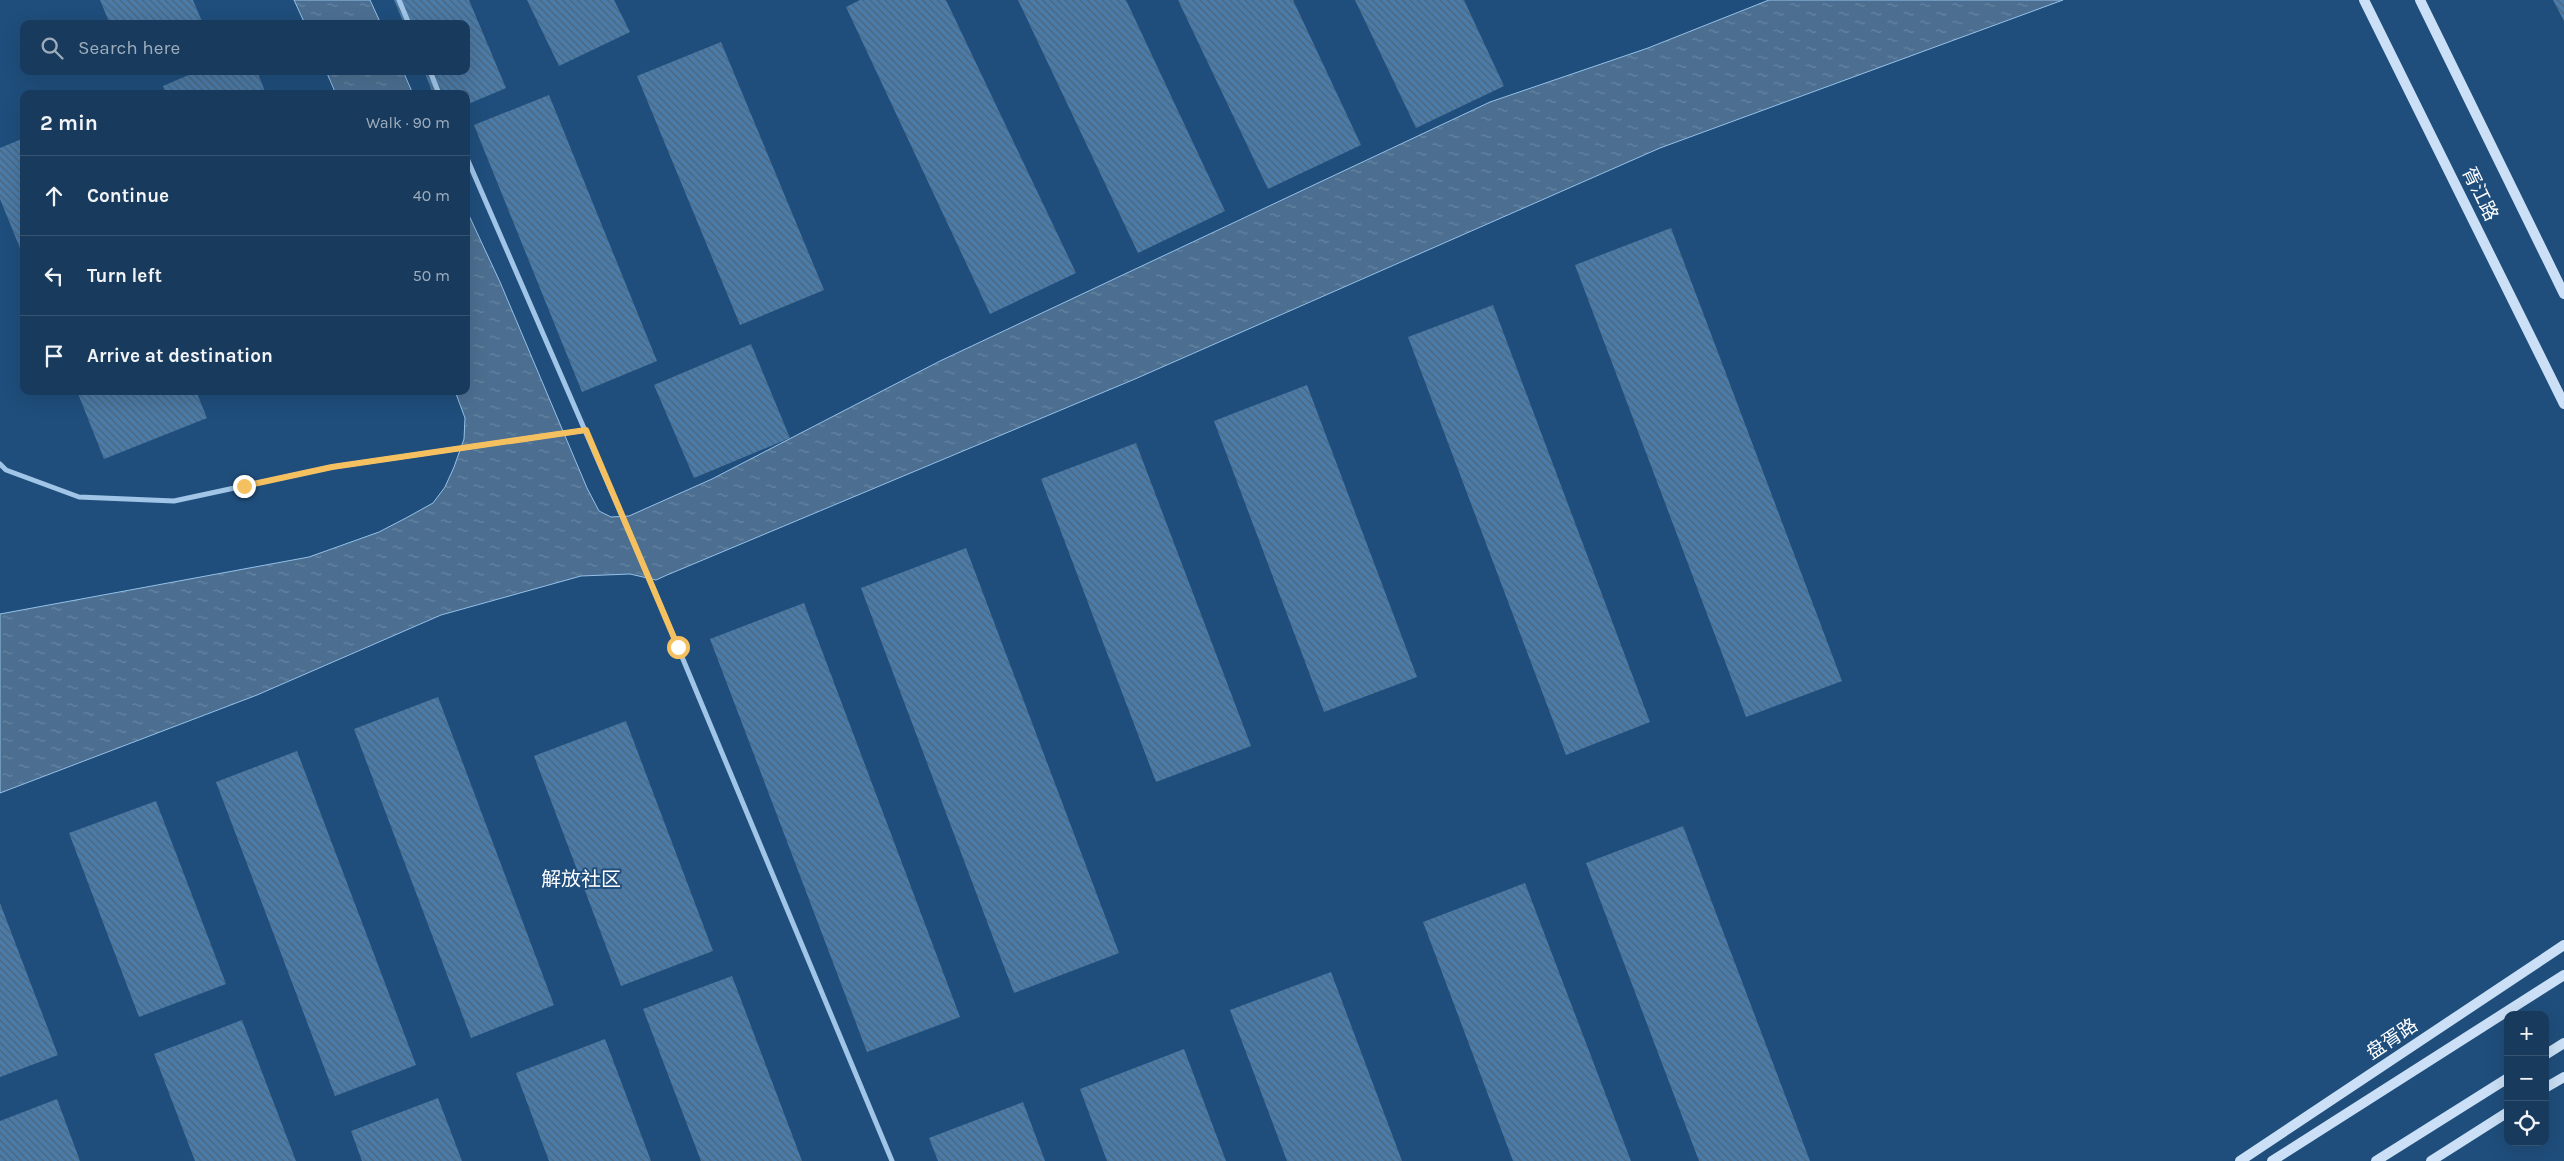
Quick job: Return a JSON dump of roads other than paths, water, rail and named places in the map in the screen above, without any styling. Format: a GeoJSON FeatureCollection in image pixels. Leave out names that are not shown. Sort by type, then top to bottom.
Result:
{"type":"FeatureCollection","features":[{"type":"Feature","properties":{"kind":"main road","name":"胥江路"},"geometry":{"type":"LineString","coordinates":[[2364,0],[2564,404]]}},
{"type":"Feature","properties":{"kind":"main road","name":"胥江路"},"geometry":{"type":"LineString","coordinates":[[2420,0],[2564,294]]}},
{"type":"Feature","properties":{"kind":"main road","name":"盘胥路"},"geometry":{"type":"LineString","coordinates":[[2240,1161],[2564,946]]}},
{"type":"Feature","properties":{"kind":"main road"},"geometry":{"type":"LineString","coordinates":[[2272,1161],[2564,975]]}},
{"type":"Feature","properties":{"kind":"main road"},"geometry":{"type":"LineString","coordinates":[[2549,1052],[2564,1043]]}},
{"type":"Feature","properties":{"kind":"main road"},"geometry":{"type":"LineString","coordinates":[[2549,1085],[2564,1076]]}},
{"type":"Feature","properties":{"kind":"main road"},"geometry":{"type":"LineString","coordinates":[[2376,1161],[2504,1081]]}},
{"type":"Feature","properties":{"kind":"main road"},"geometry":{"type":"LineString","coordinates":[[2430,1161],[2504,1115]]}},
{"type":"Feature","properties":{"kind":"street"},"geometry":{"type":"LineString","coordinates":[[398,0],[407,20]]}},
{"type":"Feature","properties":{"kind":"street"},"geometry":{"type":"LineString","coordinates":[[432,75],[437,90]]}},
{"type":"Feature","properties":{"kind":"street"},"geometry":{"type":"LineString","coordinates":[[470,165],[655,592],[892,1161]]}},
{"type":"Feature","properties":{"kind":"street"},"geometry":{"type":"LineString","coordinates":[[0,464],[6,470],[79,497],[174,501],[332,467],[586,430]]}},
{"type":"Feature","properties":{"kind":"water"},"geometry":{"type":"Polygon","coordinates":[[[294,0],[370,0],[379,20],[303,20],[294,0]]]}},
{"type":"Feature","properties":{"kind":"water"},"geometry":{"type":"Polygon","coordinates":[[[1769,0],[2063,0],[1660,148],[1135,379],[656,580],[630,574],[581,576],[441,615],[257,695],[0,793],[0,614],[309,557],[379,532],[433,503],[445,487],[464,439],[465,418],[456,395],[470,395],[470,218],[500,282],[587,488],[599,511],[611,517],[629,516],[712,479],[940,361],[1490,102],[1648,48],[1769,0]]]}},
{"type":"Feature","properties":{"kind":"water"},"geometry":{"type":"Polygon","coordinates":[[[328,75],[405,75],[411,90],[334,90],[328,75]]]}},
{"type":"Feature","properties":{"kind":"district","name":"解放社区"},"geometry":{"type":"Point","coordinates":[581,879]}}]}
